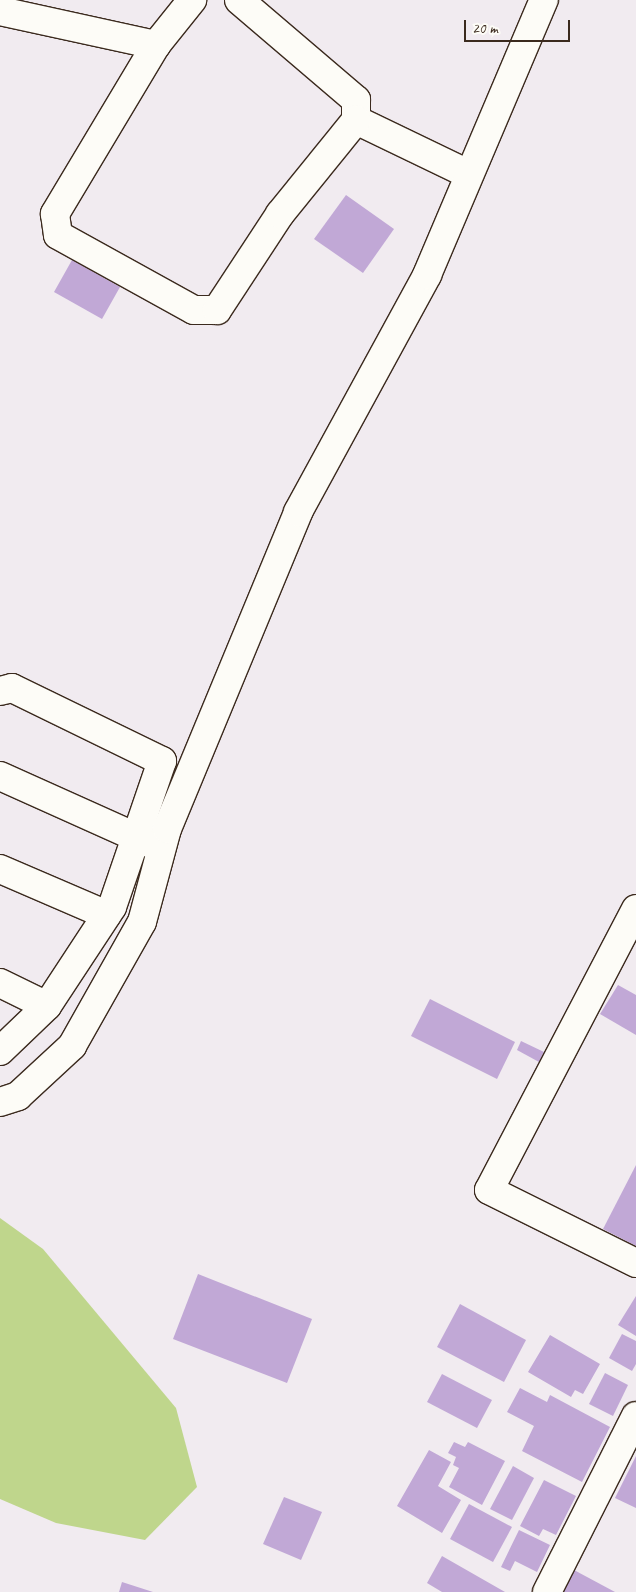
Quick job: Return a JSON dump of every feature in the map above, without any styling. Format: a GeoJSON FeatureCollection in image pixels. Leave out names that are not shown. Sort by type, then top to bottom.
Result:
{"type":"FeatureCollection","features":[{"type":"Feature","properties":{"kind":"street"},"geometry":{"type":"LineString","coordinates":[[192,0],[156,45],[55,214],[58,235],[194,310],[217,310],[280,214],[356,120],[356,100],[239,0]]}},
{"type":"Feature","properties":{"kind":"street"},"geometry":{"type":"LineString","coordinates":[[0,1102],[18,1096],[72,1046],[142,922],[162,849],[215,709],[298,512],[427,275],[468,174],[544,0]]}},
{"type":"Feature","properties":{"kind":"street"},"geometry":{"type":"LineString","coordinates":[[0,11],[156,45]]}},
{"type":"Feature","properties":{"kind":"street"},"geometry":{"type":"LineString","coordinates":[[356,120],[468,174]]}},
{"type":"Feature","properties":{"kind":"street"},"geometry":{"type":"LineString","coordinates":[[0,691],[12,688],[162,761],[107,915],[47,1006],[0,1051]]}},
{"type":"Feature","properties":{"kind":"street"},"geometry":{"type":"LineString","coordinates":[[0,776],[162,849]]}},
{"type":"Feature","properties":{"kind":"street"},"geometry":{"type":"LineString","coordinates":[[0,870],[107,915]]}},
{"type":"Feature","properties":{"kind":"street"},"geometry":{"type":"LineString","coordinates":[[636,909],[489,1190],[636,1263]]}},
{"type":"Feature","properties":{"kind":"street"},"geometry":{"type":"LineString","coordinates":[[0,983],[47,1006]]}},
{"type":"Feature","properties":{"kind":"street"},"geometry":{"type":"LineString","coordinates":[[546,1592],[636,1416]]}},
{"type":"Feature","properties":{"kind":"green space"},"geometry":{"type":"Polygon","coordinates":[[[0,1218],[43,1249],[176,1408],[197,1487],[145,1540],[56,1523],[0,1499],[0,1218]]]}},
{"type":"Feature","properties":{"kind":"building"},"geometry":{"type":"Polygon","coordinates":[[[346,195],[394,229],[363,273],[314,239],[346,195]]]}},
{"type":"Feature","properties":{"kind":"building"},"geometry":{"type":"Polygon","coordinates":[[[72,260],[120,287],[102,319],[54,292],[72,260]]]}},
{"type":"Feature","properties":{"kind":"building"},"geometry":{"type":"Polygon","coordinates":[[[618,985],[636,995],[636,1035],[600,1014],[618,985]]]}},
{"type":"Feature","properties":{"kind":"building"},"geometry":{"type":"Polygon","coordinates":[[[430,999],[515,1042],[497,1079],[411,1036],[430,999]]]}},
{"type":"Feature","properties":{"kind":"building"},"geometry":{"type":"Polygon","coordinates":[[[521,1041],[544,1052],[539,1062],[517,1050],[521,1041]]]}},
{"type":"Feature","properties":{"kind":"building"},"geometry":{"type":"Polygon","coordinates":[[[636,1165],[636,1246],[603,1229],[636,1165]]]}},
{"type":"Feature","properties":{"kind":"building"},"geometry":{"type":"Polygon","coordinates":[[[198,1274],[312,1319],[287,1383],[173,1339],[198,1274]]]}},
{"type":"Feature","properties":{"kind":"building"},"geometry":{"type":"Polygon","coordinates":[[[636,1296],[636,1336],[618,1325],[636,1296]]]}},
{"type":"Feature","properties":{"kind":"building"},"geometry":{"type":"Polygon","coordinates":[[[460,1304],[526,1340],[504,1382],[437,1347],[460,1304]]]}},
{"type":"Feature","properties":{"kind":"building"},"geometry":{"type":"Polygon","coordinates":[[[622,1334],[636,1341],[636,1364],[632,1371],[609,1358],[622,1334]]]}},
{"type":"Feature","properties":{"kind":"building"},"geometry":{"type":"Polygon","coordinates":[[[550,1335],[600,1364],[583,1394],[575,1390],[571,1397],[528,1372],[550,1335]]]}},
{"type":"Feature","properties":{"kind":"building"},"geometry":{"type":"Polygon","coordinates":[[[605,1373],[628,1385],[613,1416],[589,1404],[605,1373]]]}},
{"type":"Feature","properties":{"kind":"building"},"geometry":{"type":"Polygon","coordinates":[[[442,1374],[492,1400],[477,1428],[427,1402],[442,1374]]]}},
{"type":"Feature","properties":{"kind":"building"},"geometry":{"type":"Polygon","coordinates":[[[520,1388],[547,1402],[550,1395],[610,1427],[582,1482],[522,1451],[534,1426],[507,1412],[520,1388]]]}},
{"type":"Feature","properties":{"kind":"building"},"geometry":{"type":"Polygon","coordinates":[[[454,1442],[465,1447],[468,1442],[505,1461],[482,1505],[449,1487],[459,1468],[453,1465],[456,1457],[448,1453],[454,1442]]]}},
{"type":"Feature","properties":{"kind":"building"},"geometry":{"type":"Polygon","coordinates":[[[429,1450],[451,1462],[438,1486],[461,1500],[442,1533],[397,1506],[429,1450]]]}},
{"type":"Feature","properties":{"kind":"building"},"geometry":{"type":"Polygon","coordinates":[[[636,1456],[636,1508],[615,1498],[636,1456]]]}},
{"type":"Feature","properties":{"kind":"building"},"geometry":{"type":"Polygon","coordinates":[[[513,1466],[534,1478],[512,1520],[490,1509],[513,1466]]]}},
{"type":"Feature","properties":{"kind":"building"},"geometry":{"type":"Polygon","coordinates":[[[544,1480],[576,1496],[556,1535],[543,1529],[539,1536],[520,1526],[544,1480]]]}},
{"type":"Feature","properties":{"kind":"building"},"geometry":{"type":"Polygon","coordinates":[[[284,1497],[322,1512],[301,1560],[263,1544],[284,1497]]]}},
{"type":"Feature","properties":{"kind":"building"},"geometry":{"type":"Polygon","coordinates":[[[469,1504],[512,1527],[493,1562],[450,1539],[469,1504]]]}},
{"type":"Feature","properties":{"kind":"building"},"geometry":{"type":"Polygon","coordinates":[[[519,1530],[550,1545],[537,1572],[515,1561],[510,1571],[501,1567],[519,1530]]]}},
{"type":"Feature","properties":{"kind":"building"},"geometry":{"type":"Polygon","coordinates":[[[442,1556],[505,1592],[442,1592],[427,1583],[442,1556]]]}},
{"type":"Feature","properties":{"kind":"building"},"geometry":{"type":"Polygon","coordinates":[[[574,1570],[615,1592],[562,1592],[574,1570]]]}},
{"type":"Feature","properties":{"kind":"building"},"geometry":{"type":"Polygon","coordinates":[[[122,1582],[153,1592],[119,1592],[122,1582]]]}}]}
